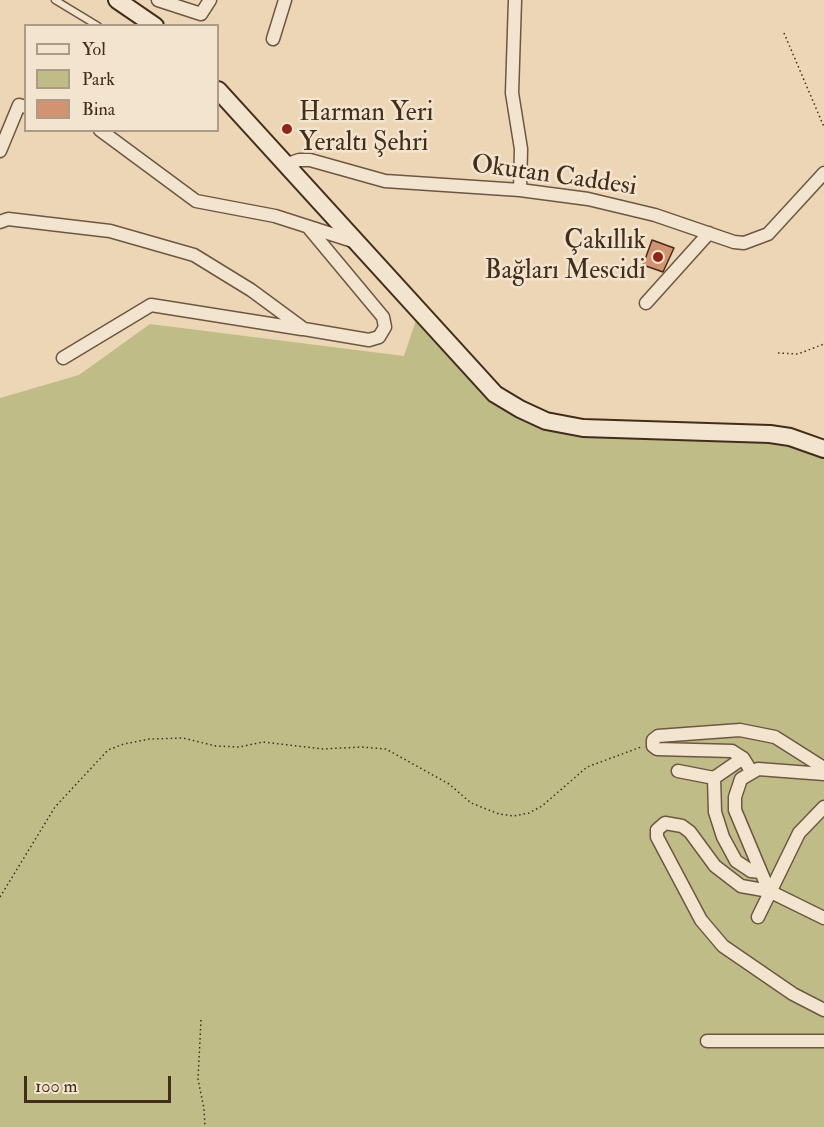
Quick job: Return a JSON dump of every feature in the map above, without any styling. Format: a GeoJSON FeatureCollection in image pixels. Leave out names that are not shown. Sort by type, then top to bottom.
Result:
{"type":"FeatureCollection","features":[{"type":"Feature","properties":{"kind":"main road"},"geometry":{"type":"LineString","coordinates":[[117,0],[152,24]]}},
{"type":"Feature","properties":{"kind":"main road"},"geometry":{"type":"LineString","coordinates":[[219,91],[495,394],[546,421],[583,428],[771,434],[790,437],[824,449]]}},
{"type":"Feature","properties":{"kind":"street"},"geometry":{"type":"LineString","coordinates":[[158,0],[201,14],[210,0]]}},
{"type":"Feature","properties":{"kind":"street"},"geometry":{"type":"LineString","coordinates":[[273,39],[285,0]]}},
{"type":"Feature","properties":{"kind":"street"},"geometry":{"type":"LineString","coordinates":[[515,0],[512,93],[521,149],[520,190]]}},
{"type":"Feature","properties":{"kind":"street"},"geometry":{"type":"LineString","coordinates":[[0,152],[19,105],[24,106]]}},
{"type":"Feature","properties":{"kind":"street"},"geometry":{"type":"LineString","coordinates":[[103,132],[196,201],[275,216],[357,243]]}},
{"type":"Feature","properties":{"kind":"street","name":"Okutan Caddesi"},"geometry":{"type":"LineString","coordinates":[[285,165],[299,160],[310,160],[385,181],[520,190],[620,206],[734,242],[760,239],[824,173]]}},
{"type":"Feature","properties":{"kind":"street"},"geometry":{"type":"LineString","coordinates":[[0,222],[8,219],[110,231],[194,255],[251,290],[304,329]]}},
{"type":"Feature","properties":{"kind":"street"},"geometry":{"type":"LineString","coordinates":[[63,358],[151,304],[369,340],[379,336],[385,327],[380,312],[308,227]]}},
{"type":"Feature","properties":{"kind":"street"},"geometry":{"type":"LineString","coordinates":[[646,303],[709,233]]}},
{"type":"Feature","properties":{"kind":"street"},"geometry":{"type":"LineString","coordinates":[[751,771],[742,758],[722,749],[657,749],[652,744],[654,738],[658,736],[740,730],[775,737],[824,768]]}},
{"type":"Feature","properties":{"kind":"street"},"geometry":{"type":"LineString","coordinates":[[678,771],[714,778],[742,758]]}},
{"type":"Feature","properties":{"kind":"street"},"geometry":{"type":"LineString","coordinates":[[751,771],[824,774]]}},
{"type":"Feature","properties":{"kind":"street"},"geometry":{"type":"LineString","coordinates":[[751,771],[738,786],[735,810],[769,891]]}},
{"type":"Feature","properties":{"kind":"street"},"geometry":{"type":"LineString","coordinates":[[714,778],[715,812],[723,837],[736,861],[752,871],[761,872]]}},
{"type":"Feature","properties":{"kind":"street"},"geometry":{"type":"LineString","coordinates":[[758,917],[799,833],[824,807]]}},
{"type":"Feature","properties":{"kind":"street"},"geometry":{"type":"LineString","coordinates":[[824,918],[769,891],[741,886],[715,867],[696,839],[682,826],[665,823],[658,827],[657,837],[700,920],[723,946],[793,994],[824,1010]]}},
{"type":"Feature","properties":{"kind":"street"},"geometry":{"type":"LineString","coordinates":[[707,1041],[824,1041]]}},
{"type":"Feature","properties":{"kind":"lane"},"geometry":{"type":"LineString","coordinates":[[55,0],[96,24]]}},
{"type":"Feature","properties":{"kind":"path"},"geometry":{"type":"LineString","coordinates":[[784,33],[824,128]]}},
{"type":"Feature","properties":{"kind":"path"},"geometry":{"type":"LineString","coordinates":[[778,353],[798,354],[824,344]]}},
{"type":"Feature","properties":{"kind":"path"},"geometry":{"type":"LineString","coordinates":[[0,897],[55,807],[108,750],[124,744],[150,739],[183,738],[216,746],[239,747],[262,742],[323,749],[360,747],[386,750],[449,784],[471,803],[498,814],[514,816],[529,813],[542,806],[587,767],[652,744]]}},
{"type":"Feature","properties":{"kind":"path"},"geometry":{"type":"LineString","coordinates":[[201,1020],[198,1079],[205,1127]]}},
{"type":"Feature","properties":{"kind":"green space"},"geometry":{"type":"Polygon","coordinates":[[[418,314],[490,391],[546,419],[751,432],[824,448],[824,1127],[0,1127],[0,398],[79,375],[150,324],[404,356],[418,314]]]}},
{"type":"Feature","properties":{"kind":"building","name":"Çakıllık Bağları Mescidi"},"geometry":{"type":"Polygon","coordinates":[[[652,240],[674,248],[663,272],[643,265],[652,240]]]}},
{"type":"Feature","properties":{"kind":"place","name":"Harman Yeri Yeraltı Şehri"},"geometry":{"type":"Point","coordinates":[287,129]}},
{"type":"Feature","properties":{"kind":"place","name":"Çakıllık Bağları Mescidi"},"geometry":{"type":"Point","coordinates":[658,257]}}]}
